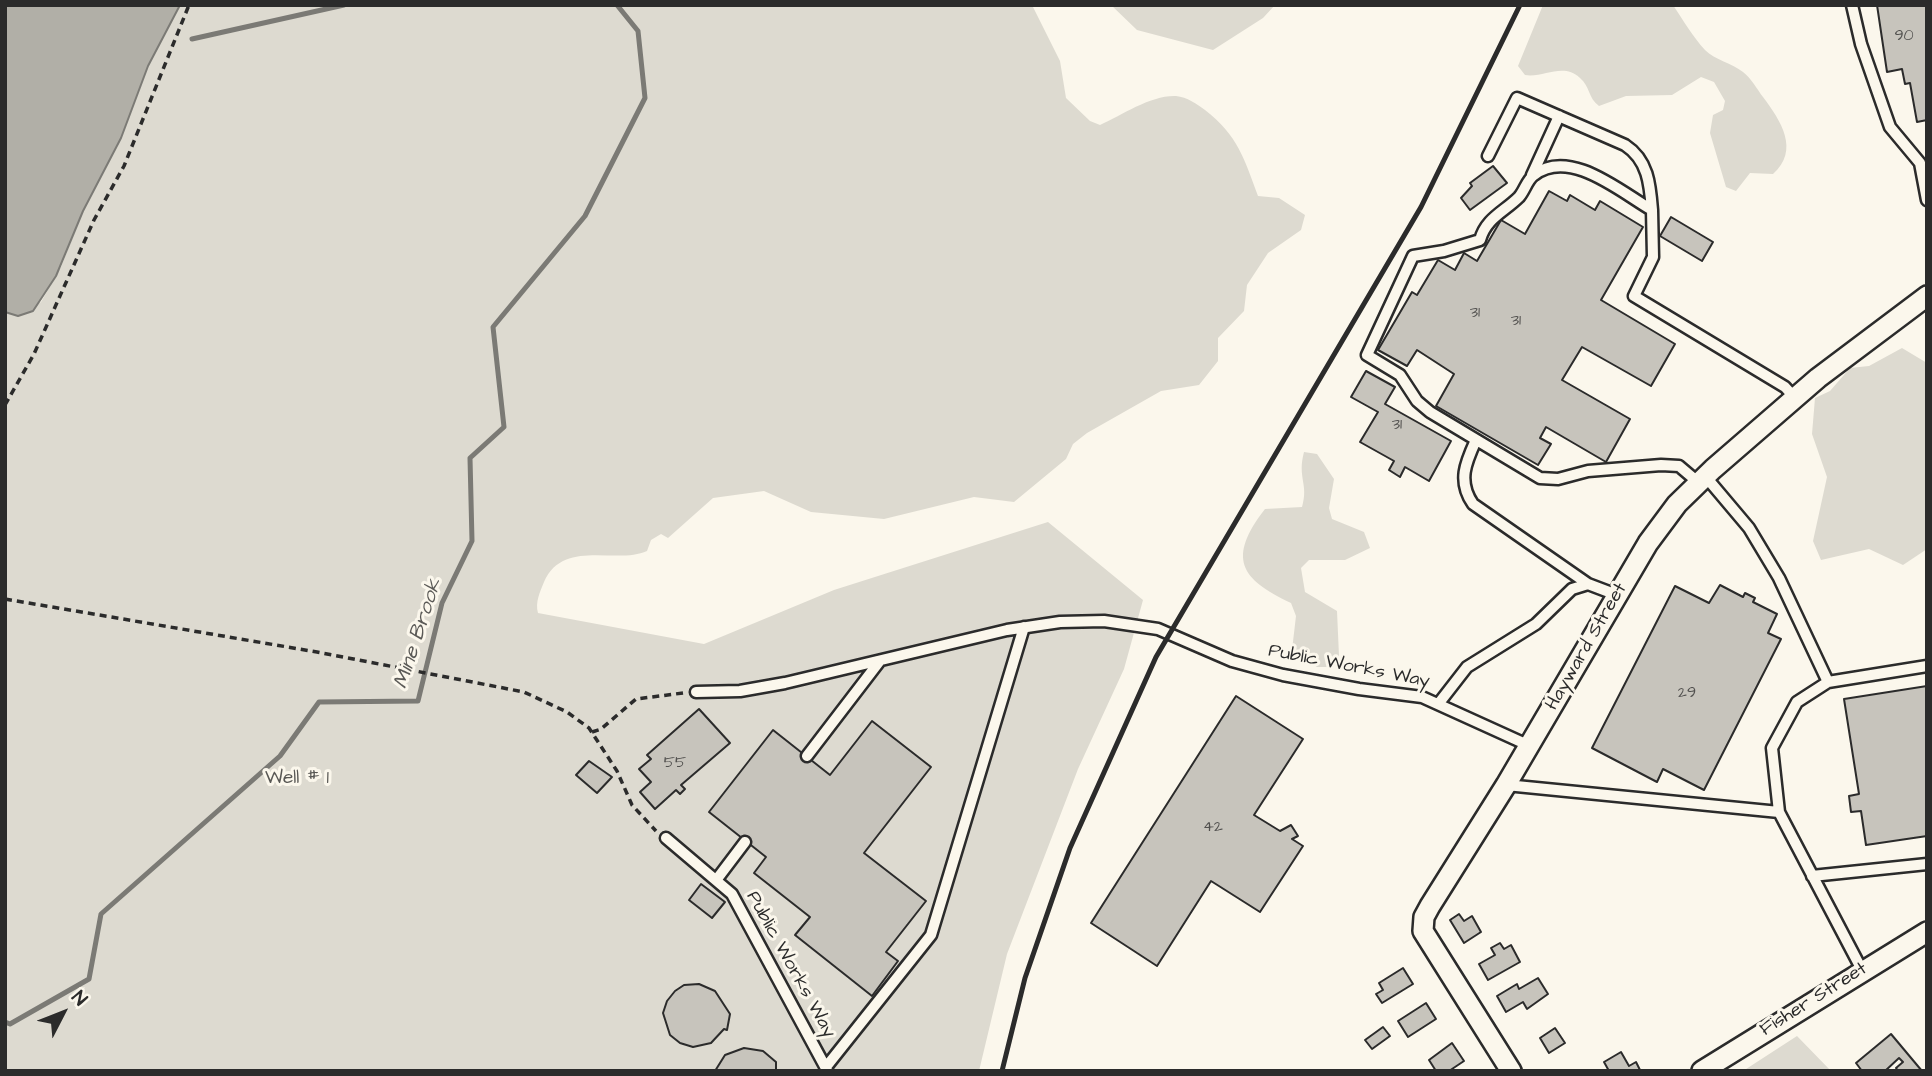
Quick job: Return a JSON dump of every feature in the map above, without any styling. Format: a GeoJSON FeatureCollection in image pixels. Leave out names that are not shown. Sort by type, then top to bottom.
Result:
{"type":"FeatureCollection","features":[{"type":"Feature","properties":{"kind":"street","name":"Hayward Street"},"geometry":{"type":"LineString","coordinates":[[1511,1071],[1428,939],[1423,924],[1445,879],[1530,746],[1656,532],[1677,503],[1795,398],[1879,330],[1927,296]]}},
{"type":"Feature","properties":{"kind":"street","name":"Fisher Street"},"geometry":{"type":"LineString","coordinates":[[1702,1071],[1927,932]]}},
{"type":"Feature","properties":{"kind":"lane"},"geometry":{"type":"LineString","coordinates":[[1852,5],[1861,44],[1890,127],[1920,163],[1927,200]]}},
{"type":"Feature","properties":{"kind":"lane"},"geometry":{"type":"LineString","coordinates":[[1488,156],[1517,98],[1625,145],[1640,157],[1650,188],[1652,210],[1653,257],[1634,296],[1786,387],[1795,398]]}},
{"type":"Feature","properties":{"kind":"lane"},"geometry":{"type":"LineString","coordinates":[[1559,116],[1521,194],[1491,220],[1480,240],[1444,251],[1413,256],[1367,351],[1370,358],[1400,375],[1417,401],[1430,412],[1547,480],[1588,471],[1661,465],[1679,466],[1702,480],[1749,528],[1779,578],[1828,682]]}},
{"type":"Feature","properties":{"kind":"lane"},"geometry":{"type":"LineString","coordinates":[[1530,179],[1547,169],[1570,166],[1652,210]]}},
{"type":"Feature","properties":{"kind":"lane"},"geometry":{"type":"LineString","coordinates":[[1476,440],[1465,463],[1463,479],[1473,504],[1588,584],[1618,594]]}},
{"type":"Feature","properties":{"kind":"lane","name":"Public Works Way"},"geometry":{"type":"LineString","coordinates":[[1439,703],[1467,667],[1536,624],[1572,589],[1588,584]]}},
{"type":"Feature","properties":{"kind":"lane","name":"Public Works Way"},"geometry":{"type":"LineString","coordinates":[[696,692],[756,689],[1024,627],[1085,621],[1148,626],[1232,661],[1283,675],[1359,689],[1405,693],[1439,703],[1530,746]]}},
{"type":"Feature","properties":{"kind":"lane"},"geometry":{"type":"LineString","coordinates":[[826,1069],[931,935],[1024,627]]}},
{"type":"Feature","properties":{"kind":"lane"},"geometry":{"type":"LineString","coordinates":[[807,756],[879,662]]}},
{"type":"Feature","properties":{"kind":"lane"},"geometry":{"type":"LineString","coordinates":[[1862,970],[1779,812],[1772,748],[1797,702],[1828,682],[1927,666]]}},
{"type":"Feature","properties":{"kind":"lane"},"geometry":{"type":"LineString","coordinates":[[1506,785],[1779,812]]}},
{"type":"Feature","properties":{"kind":"lane","name":"Public Works Way"},"geometry":{"type":"LineString","coordinates":[[666,838],[717,879],[738,903],[826,1069]]}},
{"type":"Feature","properties":{"kind":"lane"},"geometry":{"type":"LineString","coordinates":[[717,879],[745,842]]}},
{"type":"Feature","properties":{"kind":"lane"},"geometry":{"type":"LineString","coordinates":[[1812,876],[1927,864]]}},
{"type":"Feature","properties":{"kind":"path"},"geometry":{"type":"LineString","coordinates":[[5,405],[34,354],[94,220],[124,166],[189,5]]}},
{"type":"Feature","properties":{"kind":"path"},"geometry":{"type":"LineString","coordinates":[[5,599],[524,692],[567,712],[591,732],[617,771],[641,818],[666,838]]}},
{"type":"Feature","properties":{"kind":"path"},"geometry":{"type":"LineString","coordinates":[[591,732],[601,729],[639,697],[696,692]]}},
{"type":"Feature","properties":{"kind":"green space","name":"Well # 1"},"geometry":{"type":"Polygon","coordinates":[[[180,5],[1032,5],[1060,61],[1066,98],[1090,121],[1100,125],[1157,99],[1176,96],[1188,99],[1216,120],[1233,139],[1258,196],[1279,198],[1305,215],[1301,230],[1268,253],[1247,285],[1244,311],[1218,338],[1218,361],[1199,385],[1161,391],[1087,433],[1073,444],[1066,459],[1014,502],[974,497],[884,519],[811,512],[764,491],[713,498],[668,538],[661,534],[651,540],[647,551],[635,555],[577,557],[564,561],[553,569],[544,582],[538,601],[538,613],[704,644],[834,590],[1048,522],[1143,600],[1124,669],[1078,769],[1007,954],[979,1071],[5,1071],[5,312],[18,316],[41,302],[61,267],[83,211],[121,138],[148,66],[180,5]]]}},
{"type":"Feature","properties":{"kind":"green space"},"geometry":{"type":"Polygon","coordinates":[[[1111,5],[1275,5],[1263,18],[1213,50],[1137,30],[1111,5]]]}},
{"type":"Feature","properties":{"kind":"green space"},"geometry":{"type":"Polygon","coordinates":[[[1543,5],[1673,5],[1705,50],[1746,74],[1770,106],[1785,136],[1785,155],[1781,165],[1773,174],[1750,173],[1736,191],[1726,187],[1710,133],[1713,115],[1723,110],[1725,101],[1714,82],[1701,77],[1672,95],[1626,96],[1599,106],[1583,81],[1574,73],[1560,71],[1525,75],[1518,66],[1543,5]]]}},
{"type":"Feature","properties":{"kind":"green space"},"geometry":{"type":"Polygon","coordinates":[[[1902,348],[1927,363],[1927,549],[1903,565],[1869,549],[1821,560],[1813,541],[1827,477],[1812,434],[1815,398],[1830,391],[1850,368],[1869,366],[1902,348]]]}},
{"type":"Feature","properties":{"kind":"green space"},"geometry":{"type":"Polygon","coordinates":[[[1304,452],[1317,454],[1334,479],[1329,508],[1332,519],[1364,532],[1370,548],[1345,560],[1309,560],[1301,568],[1305,592],[1337,611],[1339,656],[1331,667],[1317,667],[1292,650],[1296,616],[1291,603],[1250,576],[1243,554],[1253,526],[1265,509],[1302,507],[1304,452]]]}},
{"type":"Feature","properties":{"kind":"green space"},"geometry":{"type":"Polygon","coordinates":[[[1797,1036],[1831,1071],[1743,1071],[1797,1036]]]}},
{"type":"Feature","properties":{"kind":"shaded area"},"geometry":{"type":"Polygon","coordinates":[[[5,5],[180,5],[148,66],[121,138],[83,211],[56,276],[33,311],[18,316],[5,312],[5,5]]]}},
{"type":"Feature","properties":{"kind":"building"},"geometry":{"type":"Polygon","coordinates":[[[1877,5],[1927,5],[1927,120],[1917,122],[1910,83],[1905,84],[1902,69],[1887,72],[1877,5]]]}},
{"type":"Feature","properties":{"kind":"building"},"geometry":{"type":"Polygon","coordinates":[[[1493,166],[1507,183],[1470,210],[1461,198],[1472,186],[1470,183],[1493,166]]]}},
{"type":"Feature","properties":{"kind":"building"},"geometry":{"type":"Polygon","coordinates":[[[1549,191],[1567,201],[1570,195],[1595,210],[1600,201],[1643,227],[1601,300],[1675,344],[1651,386],[1582,347],[1562,380],[1630,419],[1606,462],[1546,427],[1540,438],[1551,444],[1538,465],[1436,406],[1454,374],[1417,350],[1407,366],[1378,350],[1412,292],[1417,295],[1438,260],[1455,270],[1464,253],[1477,261],[1501,220],[1525,234],[1549,191]]]}},
{"type":"Feature","properties":{"kind":"building"},"geometry":{"type":"Polygon","coordinates":[[[1671,217],[1713,242],[1702,261],[1660,236],[1671,217]]]}},
{"type":"Feature","properties":{"kind":"building"},"geometry":{"type":"Polygon","coordinates":[[[1366,371],[1395,387],[1385,404],[1451,441],[1429,481],[1405,467],[1400,477],[1389,470],[1394,461],[1360,442],[1378,412],[1351,397],[1366,371]]]}},
{"type":"Feature","properties":{"kind":"building"},"geometry":{"type":"Polygon","coordinates":[[[1720,585],[1743,597],[1745,593],[1755,598],[1753,602],[1777,614],[1768,633],[1781,639],[1704,790],[1663,769],[1657,782],[1592,748],[1675,586],[1709,603],[1720,585]]]}},
{"type":"Feature","properties":{"kind":"building"},"geometry":{"type":"Polygon","coordinates":[[[1927,686],[1927,836],[1866,845],[1861,811],[1851,812],[1849,796],[1859,794],[1844,699],[1927,686]]]}},
{"type":"Feature","properties":{"kind":"building"},"geometry":{"type":"Polygon","coordinates":[[[1236,696],[1303,739],[1254,815],[1280,831],[1291,825],[1298,836],[1292,839],[1303,846],[1260,912],[1211,881],[1157,966],[1091,923],[1236,696]]]}},
{"type":"Feature","properties":{"kind":"building"},"geometry":{"type":"Polygon","coordinates":[[[699,709],[730,743],[681,785],[685,789],[680,794],[676,790],[655,809],[640,792],[651,782],[639,769],[651,759],[647,755],[699,709]]]}},
{"type":"Feature","properties":{"kind":"building"},"geometry":{"type":"Polygon","coordinates":[[[872,721],[931,767],[864,853],[926,901],[886,952],[898,961],[872,996],[795,935],[810,917],[754,873],[766,857],[709,812],[773,730],[830,775],[872,721]]]}},
{"type":"Feature","properties":{"kind":"building"},"geometry":{"type":"Polygon","coordinates":[[[589,761],[612,777],[597,793],[576,775],[589,761]]]}},
{"type":"Feature","properties":{"kind":"building"},"geometry":{"type":"Polygon","coordinates":[[[701,884],[725,902],[712,918],[689,900],[701,884]]]}},
{"type":"Feature","properties":{"kind":"building"},"geometry":{"type":"Polygon","coordinates":[[[1459,914],[1464,921],[1472,916],[1481,932],[1464,943],[1450,920],[1459,914]]]}},
{"type":"Feature","properties":{"kind":"building"},"geometry":{"type":"Polygon","coordinates":[[[1500,943],[1504,949],[1511,945],[1520,962],[1488,980],[1479,964],[1495,955],[1491,948],[1500,943]]]}},
{"type":"Feature","properties":{"kind":"building"},"geometry":{"type":"Polygon","coordinates":[[[1403,968],[1413,984],[1382,1003],[1376,994],[1383,990],[1379,983],[1403,968]]]}},
{"type":"Feature","properties":{"kind":"building"},"geometry":{"type":"Polygon","coordinates":[[[1538,978],[1548,994],[1527,1009],[1523,1002],[1506,1012],[1497,996],[1517,984],[1519,989],[1538,978]]]}},
{"type":"Feature","properties":{"kind":"building"},"geometry":{"type":"Polygon","coordinates":[[[699,984],[715,991],[730,1014],[727,1030],[724,1029],[711,1043],[693,1047],[680,1043],[670,1035],[663,1013],[667,1001],[675,991],[684,985],[699,984]]]}},
{"type":"Feature","properties":{"kind":"building"},"geometry":{"type":"Polygon","coordinates":[[[1426,1003],[1436,1019],[1408,1037],[1398,1021],[1426,1003]]]}},
{"type":"Feature","properties":{"kind":"building"},"geometry":{"type":"Polygon","coordinates":[[[1383,1027],[1390,1036],[1372,1049],[1365,1040],[1383,1027]]]}},
{"type":"Feature","properties":{"kind":"building"},"geometry":{"type":"Polygon","coordinates":[[[1555,1028],[1565,1043],[1549,1053],[1540,1038],[1555,1028]]]}},
{"type":"Feature","properties":{"kind":"building"},"geometry":{"type":"Polygon","coordinates":[[[1891,1034],[1922,1071],[1898,1071],[1896,1068],[1903,1062],[1899,1058],[1885,1071],[1862,1071],[1856,1063],[1891,1034]]]}},
{"type":"Feature","properties":{"kind":"building"},"geometry":{"type":"Polygon","coordinates":[[[1452,1043],[1464,1061],[1449,1071],[1436,1071],[1429,1060],[1452,1043]]]}},
{"type":"Feature","properties":{"kind":"building"},"geometry":{"type":"Polygon","coordinates":[[[744,1048],[763,1051],[776,1062],[776,1071],[715,1071],[725,1055],[744,1048]]]}},
{"type":"Feature","properties":{"kind":"building"},"geometry":{"type":"Polygon","coordinates":[[[1621,1052],[1629,1066],[1636,1062],[1640,1070],[1609,1071],[1604,1062],[1621,1052]]]}},
{"type":"Feature","properties":{"kind":"waterway"},"geometry":{"type":"LineString","coordinates":[[192,39],[344,5]]}},
{"type":"Feature","properties":{"kind":"waterway","name":"Mine Brook"},"geometry":{"type":"LineString","coordinates":[[5,1022],[10,1024],[89,979],[101,914],[280,756],[319,702],[418,701],[442,603],[472,541],[470,458],[504,427],[493,327],[585,216],[645,98],[638,31],[617,5]]}},
{"type":"Feature","properties":{"kind":"railway"},"geometry":{"type":"LineString","coordinates":[[1002,1071],[1025,978],[1070,848],[1156,657],[1421,207],[1520,5]]}}]}
